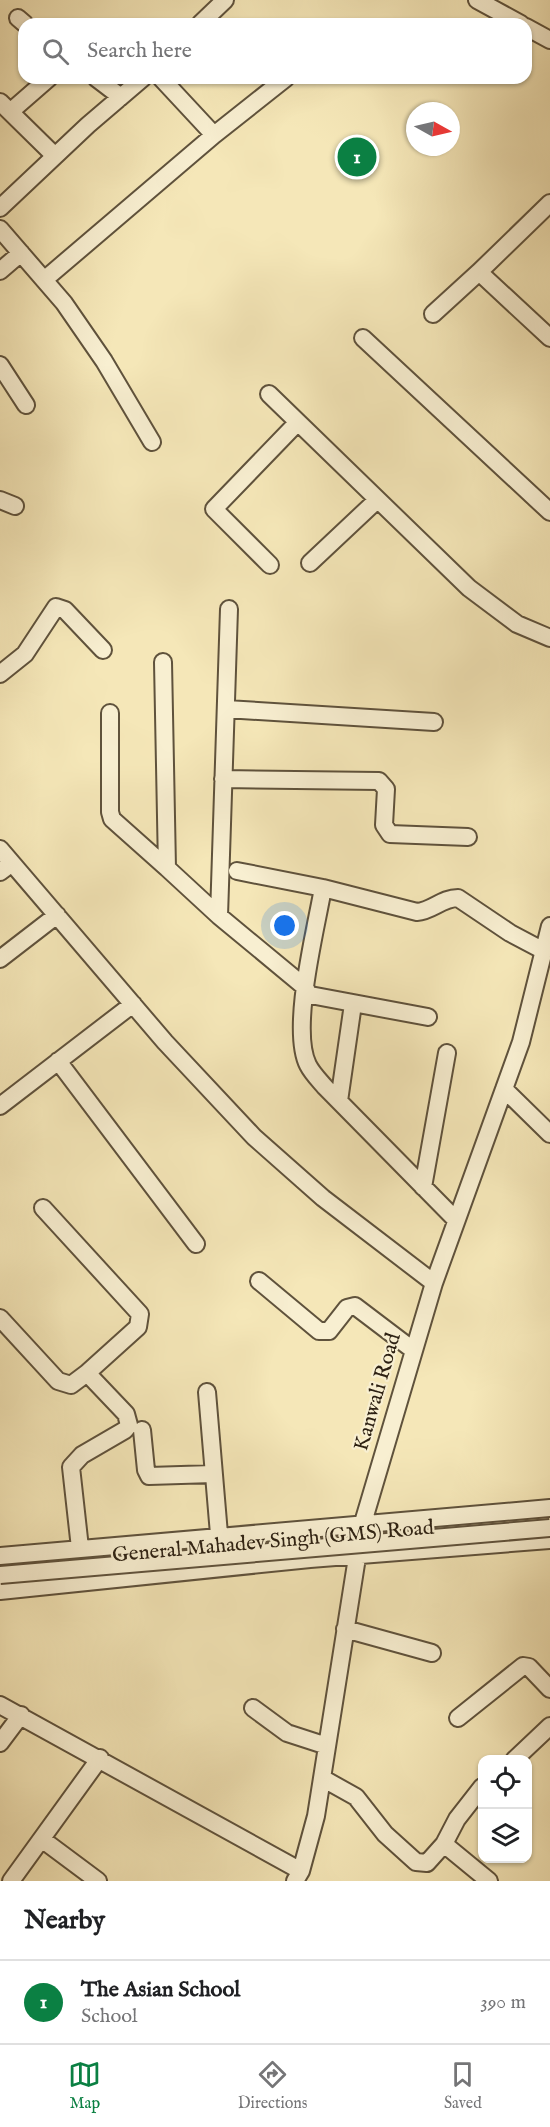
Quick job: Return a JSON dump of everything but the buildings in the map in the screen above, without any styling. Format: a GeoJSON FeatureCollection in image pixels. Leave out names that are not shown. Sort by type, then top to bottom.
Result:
{"type":"FeatureCollection","features":[{"type":"Feature","properties":{"kind":"street"},"geometry":{"type":"LineString","coordinates":[[206,18],[225,0]]}},
{"type":"Feature","properties":{"kind":"street"},"geometry":{"type":"LineString","coordinates":[[477,0],[510,18]]}},
{"type":"Feature","properties":{"kind":"street"},"geometry":{"type":"LineString","coordinates":[[532,30],[550,40]]}},
{"type":"Feature","properties":{"kind":"street"},"geometry":{"type":"LineString","coordinates":[[40,84],[5,107],[55,156]]}},
{"type":"Feature","properties":{"kind":"street"},"geometry":{"type":"LineString","coordinates":[[104,84],[121,97]]}},
{"type":"Feature","properties":{"kind":"street"},"geometry":{"type":"LineString","coordinates":[[0,208],[136,84]]}},
{"type":"Feature","properties":{"kind":"street"},"geometry":{"type":"LineString","coordinates":[[167,84],[214,135]]}},
{"type":"Feature","properties":{"kind":"street"},"geometry":{"type":"LineString","coordinates":[[44,280],[214,135],[278,84]]}},
{"type":"Feature","properties":{"kind":"street"},"geometry":{"type":"LineString","coordinates":[[433,314],[550,203]]}},
{"type":"Feature","properties":{"kind":"street"},"geometry":{"type":"LineString","coordinates":[[0,229],[64,303],[105,361],[152,442]]}},
{"type":"Feature","properties":{"kind":"street"},"geometry":{"type":"LineString","coordinates":[[0,271],[21,253]]}},
{"type":"Feature","properties":{"kind":"street"},"geometry":{"type":"LineString","coordinates":[[479,272],[550,338]]}},
{"type":"Feature","properties":{"kind":"street"},"geometry":{"type":"LineString","coordinates":[[363,338],[550,512]]}},
{"type":"Feature","properties":{"kind":"street"},"geometry":{"type":"LineString","coordinates":[[0,365],[26,405]]}},
{"type":"Feature","properties":{"kind":"street"},"geometry":{"type":"LineString","coordinates":[[269,394],[377,500],[492,607],[518,624],[550,638]]}},
{"type":"Feature","properties":{"kind":"street"},"geometry":{"type":"LineString","coordinates":[[270,565],[214,509],[297,423]]}},
{"type":"Feature","properties":{"kind":"street"},"geometry":{"type":"LineString","coordinates":[[310,563],[377,500]]}},
{"type":"Feature","properties":{"kind":"street"},"geometry":{"type":"LineString","coordinates":[[0,675],[25,654],[56,607],[65,610],[104,650]]}},
{"type":"Feature","properties":{"kind":"street"},"geometry":{"type":"LineString","coordinates":[[219,915],[229,609]]}},
{"type":"Feature","properties":{"kind":"street"},"geometry":{"type":"LineString","coordinates":[[163,662],[167,868]]}},
{"type":"Feature","properties":{"kind":"street"},"geometry":{"type":"LineString","coordinates":[[226,709],[434,722]]}},
{"type":"Feature","properties":{"kind":"street"},"geometry":{"type":"LineString","coordinates":[[110,713],[110,812],[112,819],[305,991],[353,1004],[428,1017]]}},
{"type":"Feature","properties":{"kind":"street"},"geometry":{"type":"LineString","coordinates":[[224,779],[378,781],[386,789],[384,825],[390,834],[468,837]]}},
{"type":"Feature","properties":{"kind":"street"},"geometry":{"type":"LineString","coordinates":[[0,849],[6,868],[57,915],[165,1042],[290,1170],[434,1283]]}},
{"type":"Feature","properties":{"kind":"street"},"geometry":{"type":"LineString","coordinates":[[237,871],[323,888],[417,912],[430,909],[450,898],[458,898],[510,933],[544,951]]}},
{"type":"Feature","properties":{"kind":"street"},"geometry":{"type":"LineString","coordinates":[[323,888],[305,991],[301,1033],[308,1064],[339,1101],[456,1220]]}},
{"type":"Feature","properties":{"kind":"street"},"geometry":{"type":"LineString","coordinates":[[0,959],[57,915]]}},
{"type":"Feature","properties":{"kind":"street","name":"Kanwali Road"},"geometry":{"type":"LineString","coordinates":[[298,1876],[312,1835],[362,1526],[434,1283],[521,1042],[550,926]]}},
{"type":"Feature","properties":{"kind":"street"},"geometry":{"type":"LineString","coordinates":[[0,1106],[133,1004]]}},
{"type":"Feature","properties":{"kind":"street"},"geometry":{"type":"LineString","coordinates":[[339,1101],[353,1004]]}},
{"type":"Feature","properties":{"kind":"street"},"geometry":{"type":"LineString","coordinates":[[423,1187],[447,1053]]}},
{"type":"Feature","properties":{"kind":"street"},"geometry":{"type":"LineString","coordinates":[[58,1061],[196,1244]]}},
{"type":"Feature","properties":{"kind":"street"},"geometry":{"type":"LineString","coordinates":[[504,1089],[550,1134]]}},
{"type":"Feature","properties":{"kind":"street"},"geometry":{"type":"LineString","coordinates":[[0,1318],[58,1381],[71,1385],[138,1327],[140,1314],[43,1208]]}},
{"type":"Feature","properties":{"kind":"street"},"geometry":{"type":"LineString","coordinates":[[259,1281],[319,1331],[329,1331],[346,1308],[355,1306],[413,1350]]}},
{"type":"Feature","properties":{"kind":"street"},"geometry":{"type":"LineString","coordinates":[[80,1548],[70,1476],[71,1467],[82,1455],[125,1430],[129,1425],[126,1414],[87,1373]]}},
{"type":"Feature","properties":{"kind":"street"},"geometry":{"type":"LineString","coordinates":[[207,1392],[218,1536],[224,1568]]}},
{"type":"Feature","properties":{"kind":"street"},"geometry":{"type":"LineString","coordinates":[[142,1430],[146,1470],[149,1476],[213,1474]]}},
{"type":"Feature","properties":{"kind":"street","name":"General Mahadev Singh (GMS) Road"},"geometry":{"type":"LineString","coordinates":[[0,1556],[550,1508]]}},
{"type":"Feature","properties":{"kind":"street"},"geometry":{"type":"LineString","coordinates":[[505,1512],[507,1544]]}},
{"type":"Feature","properties":{"kind":"street"},"geometry":{"type":"LineString","coordinates":[[443,1518],[445,1549]]}},
{"type":"Feature","properties":{"kind":"street"},"geometry":{"type":"LineString","coordinates":[[0,1567],[550,1521]]}},
{"type":"Feature","properties":{"kind":"street"},"geometry":{"type":"LineString","coordinates":[[0,1575],[550,1528]]}},
{"type":"Feature","properties":{"kind":"street","name":"General Mahadev Singh (GMS) Road"},"geometry":{"type":"LineString","coordinates":[[0,1590],[550,1540]]}},
{"type":"Feature","properties":{"kind":"street"},"geometry":{"type":"LineString","coordinates":[[170,1541],[176,1556],[172,1573]]}},
{"type":"Feature","properties":{"kind":"street"},"geometry":{"type":"LineString","coordinates":[[345,1629],[432,1653]]}},
{"type":"Feature","properties":{"kind":"street"},"geometry":{"type":"LineString","coordinates":[[458,1718],[523,1666],[529,1667],[550,1689]]}},
{"type":"Feature","properties":{"kind":"street"},"geometry":{"type":"LineString","coordinates":[[0,1705],[100,1758],[298,1876]]}},
{"type":"Feature","properties":{"kind":"street"},"geometry":{"type":"LineString","coordinates":[[254,1708],[287,1733],[327,1746]]}},
{"type":"Feature","properties":{"kind":"street"},"geometry":{"type":"LineString","coordinates":[[0,1743],[21,1715]]}},
{"type":"Feature","properties":{"kind":"street"},"geometry":{"type":"LineString","coordinates":[[519,1755],[550,1726]]}},
{"type":"Feature","properties":{"kind":"street"},"geometry":{"type":"LineString","coordinates":[[11,1881],[43,1840],[100,1758]]}},
{"type":"Feature","properties":{"kind":"street"},"geometry":{"type":"LineString","coordinates":[[322,1778],[356,1797],[378,1827],[416,1862],[427,1863],[444,1844],[457,1819],[478,1793]]}},
{"type":"Feature","properties":{"kind":"street"},"geometry":{"type":"LineString","coordinates":[[43,1840],[98,1881]]}},
{"type":"Feature","properties":{"kind":"street"},"geometry":{"type":"LineString","coordinates":[[444,1844],[489,1881]]}},
{"type":"Feature","properties":{"kind":"place","name":"The Asian School"},"geometry":{"type":"Point","coordinates":[357,157]}}]}
